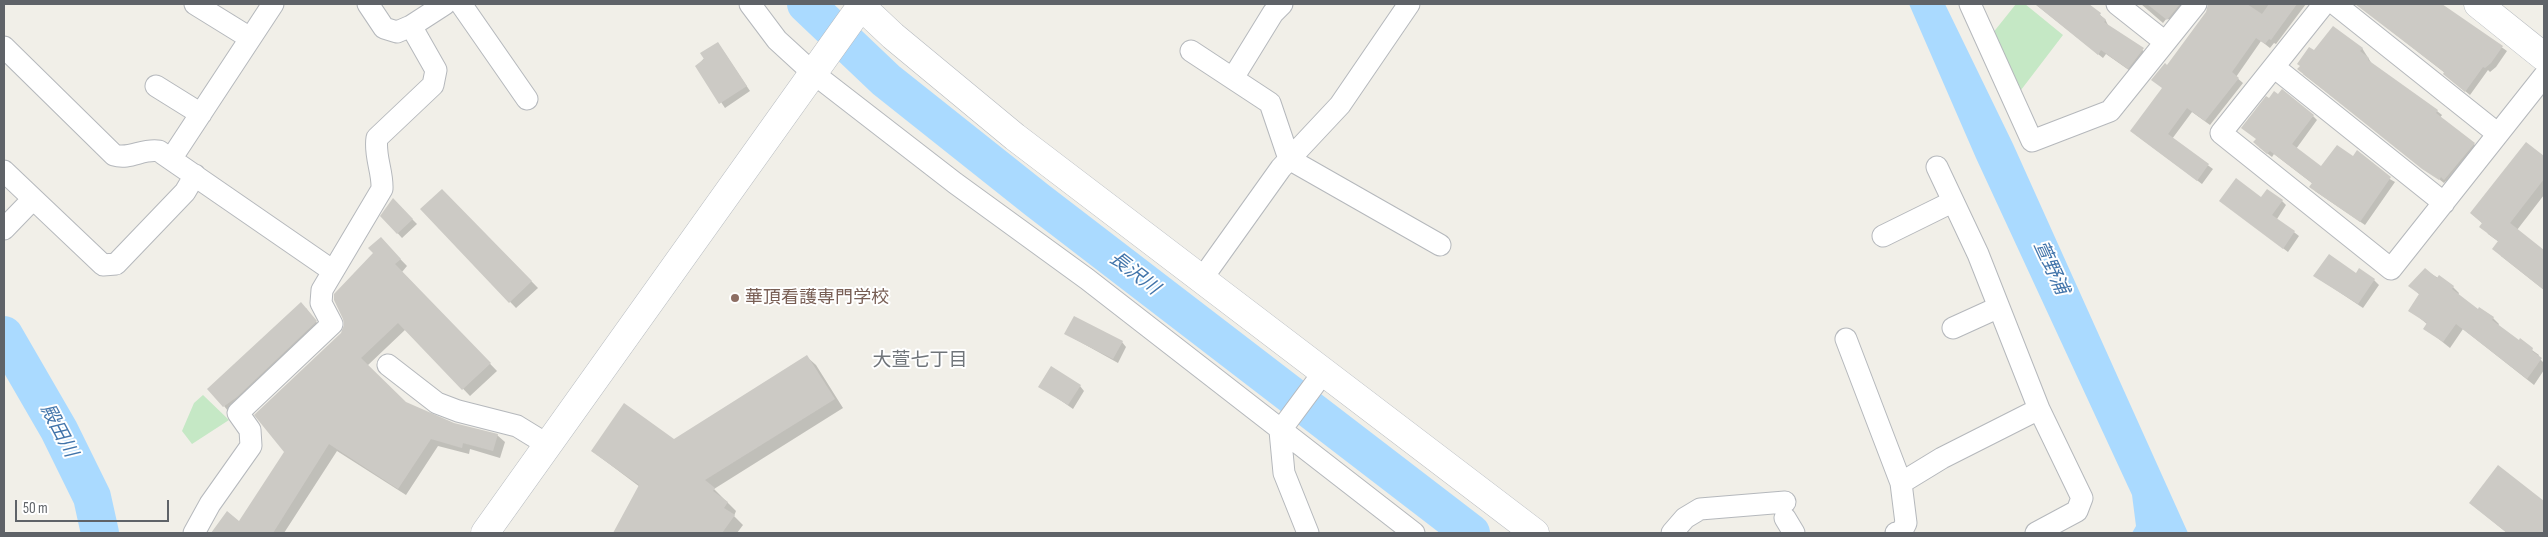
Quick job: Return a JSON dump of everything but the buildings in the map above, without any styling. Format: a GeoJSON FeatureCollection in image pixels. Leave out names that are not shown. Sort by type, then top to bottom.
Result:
{"type":"FeatureCollection","features":[{"type":"Feature","properties":{"kind":"street"},"geometry":{"type":"LineString","coordinates":[[195,4],[250,38]]}},
{"type":"Feature","properties":{"kind":"street"},"geometry":{"type":"LineString","coordinates":[[171,159],[273,4]]}},
{"type":"Feature","properties":{"kind":"street"},"geometry":{"type":"LineString","coordinates":[[368,4],[384,28],[397,32],[412,26],[445,4]]}},
{"type":"Feature","properties":{"kind":"street"},"geometry":{"type":"LineString","coordinates":[[461,4],[527,99]]}},
{"type":"Feature","properties":{"kind":"street"},"geometry":{"type":"LineString","coordinates":[[750,4],[777,40],[816,68],[955,183],[1087,279],[1282,428],[1414,533]]}},
{"type":"Feature","properties":{"kind":"street"},"geometry":{"type":"LineString","coordinates":[[1201,280],[1289,159],[1340,105],[1409,4]]}},
{"type":"Feature","properties":{"kind":"street"},"geometry":{"type":"LineString","coordinates":[[1970,4],[2032,141],[2110,111],[2196,4]]}},
{"type":"Feature","properties":{"kind":"street"},"geometry":{"type":"LineString","coordinates":[[2117,4],[2165,42]]}},
{"type":"Feature","properties":{"kind":"street"},"geometry":{"type":"LineString","coordinates":[[2324,4],[2221,134],[2391,269],[2544,76]]}},
{"type":"Feature","properties":{"kind":"street"},"geometry":{"type":"LineString","coordinates":[[2335,4],[2498,134]]}},
{"type":"Feature","properties":{"kind":"street"},"geometry":{"type":"LineString","coordinates":[[2478,4],[2544,57]]}},
{"type":"Feature","properties":{"kind":"street"},"geometry":{"type":"LineString","coordinates":[[1233,78],[1272,7]]}},
{"type":"Feature","properties":{"kind":"street"},"geometry":{"type":"LineString","coordinates":[[485,533],[858,9],[1015,137],[1201,280],[1320,378],[1535,533]]}},
{"type":"Feature","properties":{"kind":"street"},"geometry":{"type":"LineString","coordinates":[[194,533],[210,504],[251,446],[250,430],[238,413],[332,324],[321,303],[322,290],[382,189],[382,176],[375,146],[376,138],[433,85],[436,70],[412,26]]}},
{"type":"Feature","properties":{"kind":"street"},"geometry":{"type":"LineString","coordinates":[[4,47],[114,155],[123,158],[150,149],[159,150],[333,270]]}},
{"type":"Feature","properties":{"kind":"street"},"geometry":{"type":"LineString","coordinates":[[1191,51],[1270,103],[1289,159],[1440,244]]}},
{"type":"Feature","properties":{"kind":"street"},"geometry":{"type":"LineString","coordinates":[[2274,67],[2444,203]]}},
{"type":"Feature","properties":{"kind":"street"},"geometry":{"type":"LineString","coordinates":[[156,86],[201,114]]}},
{"type":"Feature","properties":{"kind":"street"},"geometry":{"type":"LineString","coordinates":[[1937,167],[1978,254],[1997,308],[2039,409],[2082,498],[2077,511],[2036,533]]}},
{"type":"Feature","properties":{"kind":"street"},"geometry":{"type":"LineString","coordinates":[[4,171],[103,265],[116,264],[185,192],[195,175]]}},
{"type":"Feature","properties":{"kind":"street"},"geometry":{"type":"LineString","coordinates":[[4,229],[33,199]]}},
{"type":"Feature","properties":{"kind":"street"},"geometry":{"type":"LineString","coordinates":[[1883,236],[1952,202]]}},
{"type":"Feature","properties":{"kind":"street"},"geometry":{"type":"LineString","coordinates":[[1953,328],[1997,308]]}},
{"type":"Feature","properties":{"kind":"street"},"geometry":{"type":"LineString","coordinates":[[1846,338],[1901,483],[1906,524],[1901,533],[1896,533]]}},
{"type":"Feature","properties":{"kind":"street"},"geometry":{"type":"LineString","coordinates":[[388,365],[437,403],[458,411],[517,426],[548,445]]}},
{"type":"Feature","properties":{"kind":"street"},"geometry":{"type":"LineString","coordinates":[[1308,533],[1284,473],[1282,428],[1320,378]]}},
{"type":"Feature","properties":{"kind":"street"},"geometry":{"type":"LineString","coordinates":[[1901,483],[1942,458],[2039,409]]}},
{"type":"Feature","properties":{"kind":"street"},"geometry":{"type":"LineString","coordinates":[[1672,533],[1685,518],[1700,509],[1788,518]]}},
{"type":"Feature","properties":{"kind":"green space"},"geometry":{"type":"Polygon","coordinates":[[[2016,4],[2025,4],[2063,35],[2021,90],[2017,91],[1992,34],[2016,4]]]}},
{"type":"Feature","properties":{"kind":"green space"},"geometry":{"type":"Polygon","coordinates":[[[203,395],[229,420],[192,444],[182,431],[194,403],[203,395]]]}},
{"type":"Feature","properties":{"kind":"water","name":"萱野浦"},"geometry":{"type":"Polygon","coordinates":[[[1909,4],[1945,4],[2013,144],[2188,533],[2132,533],[2136,526],[2132,495],[1976,158],[1909,4]]]}},
{"type":"Feature","properties":{"kind":"water"},"geometry":{"type":"Polygon","coordinates":[[[97,504],[104,533],[97,533],[91,506],[97,504]]]}},
{"type":"Feature","properties":{"kind":"waterway","name":"長沢川"},"geometry":{"type":"LineString","coordinates":[[806,4],[886,80],[1037,200],[1471,533]]}},
{"type":"Feature","properties":{"kind":"waterway","name":"殿田川"},"geometry":{"type":"LineString","coordinates":[[4,335],[59,430],[92,497],[100,533]]}},
{"type":"Feature","properties":{"kind":"place","name":"華頂看護専門学校"},"geometry":{"type":"Point","coordinates":[735,298]}},
{"type":"Feature","properties":{"kind":"district","name":"大萱七丁目"},"geometry":{"type":"Point","coordinates":[920,361]}}]}
